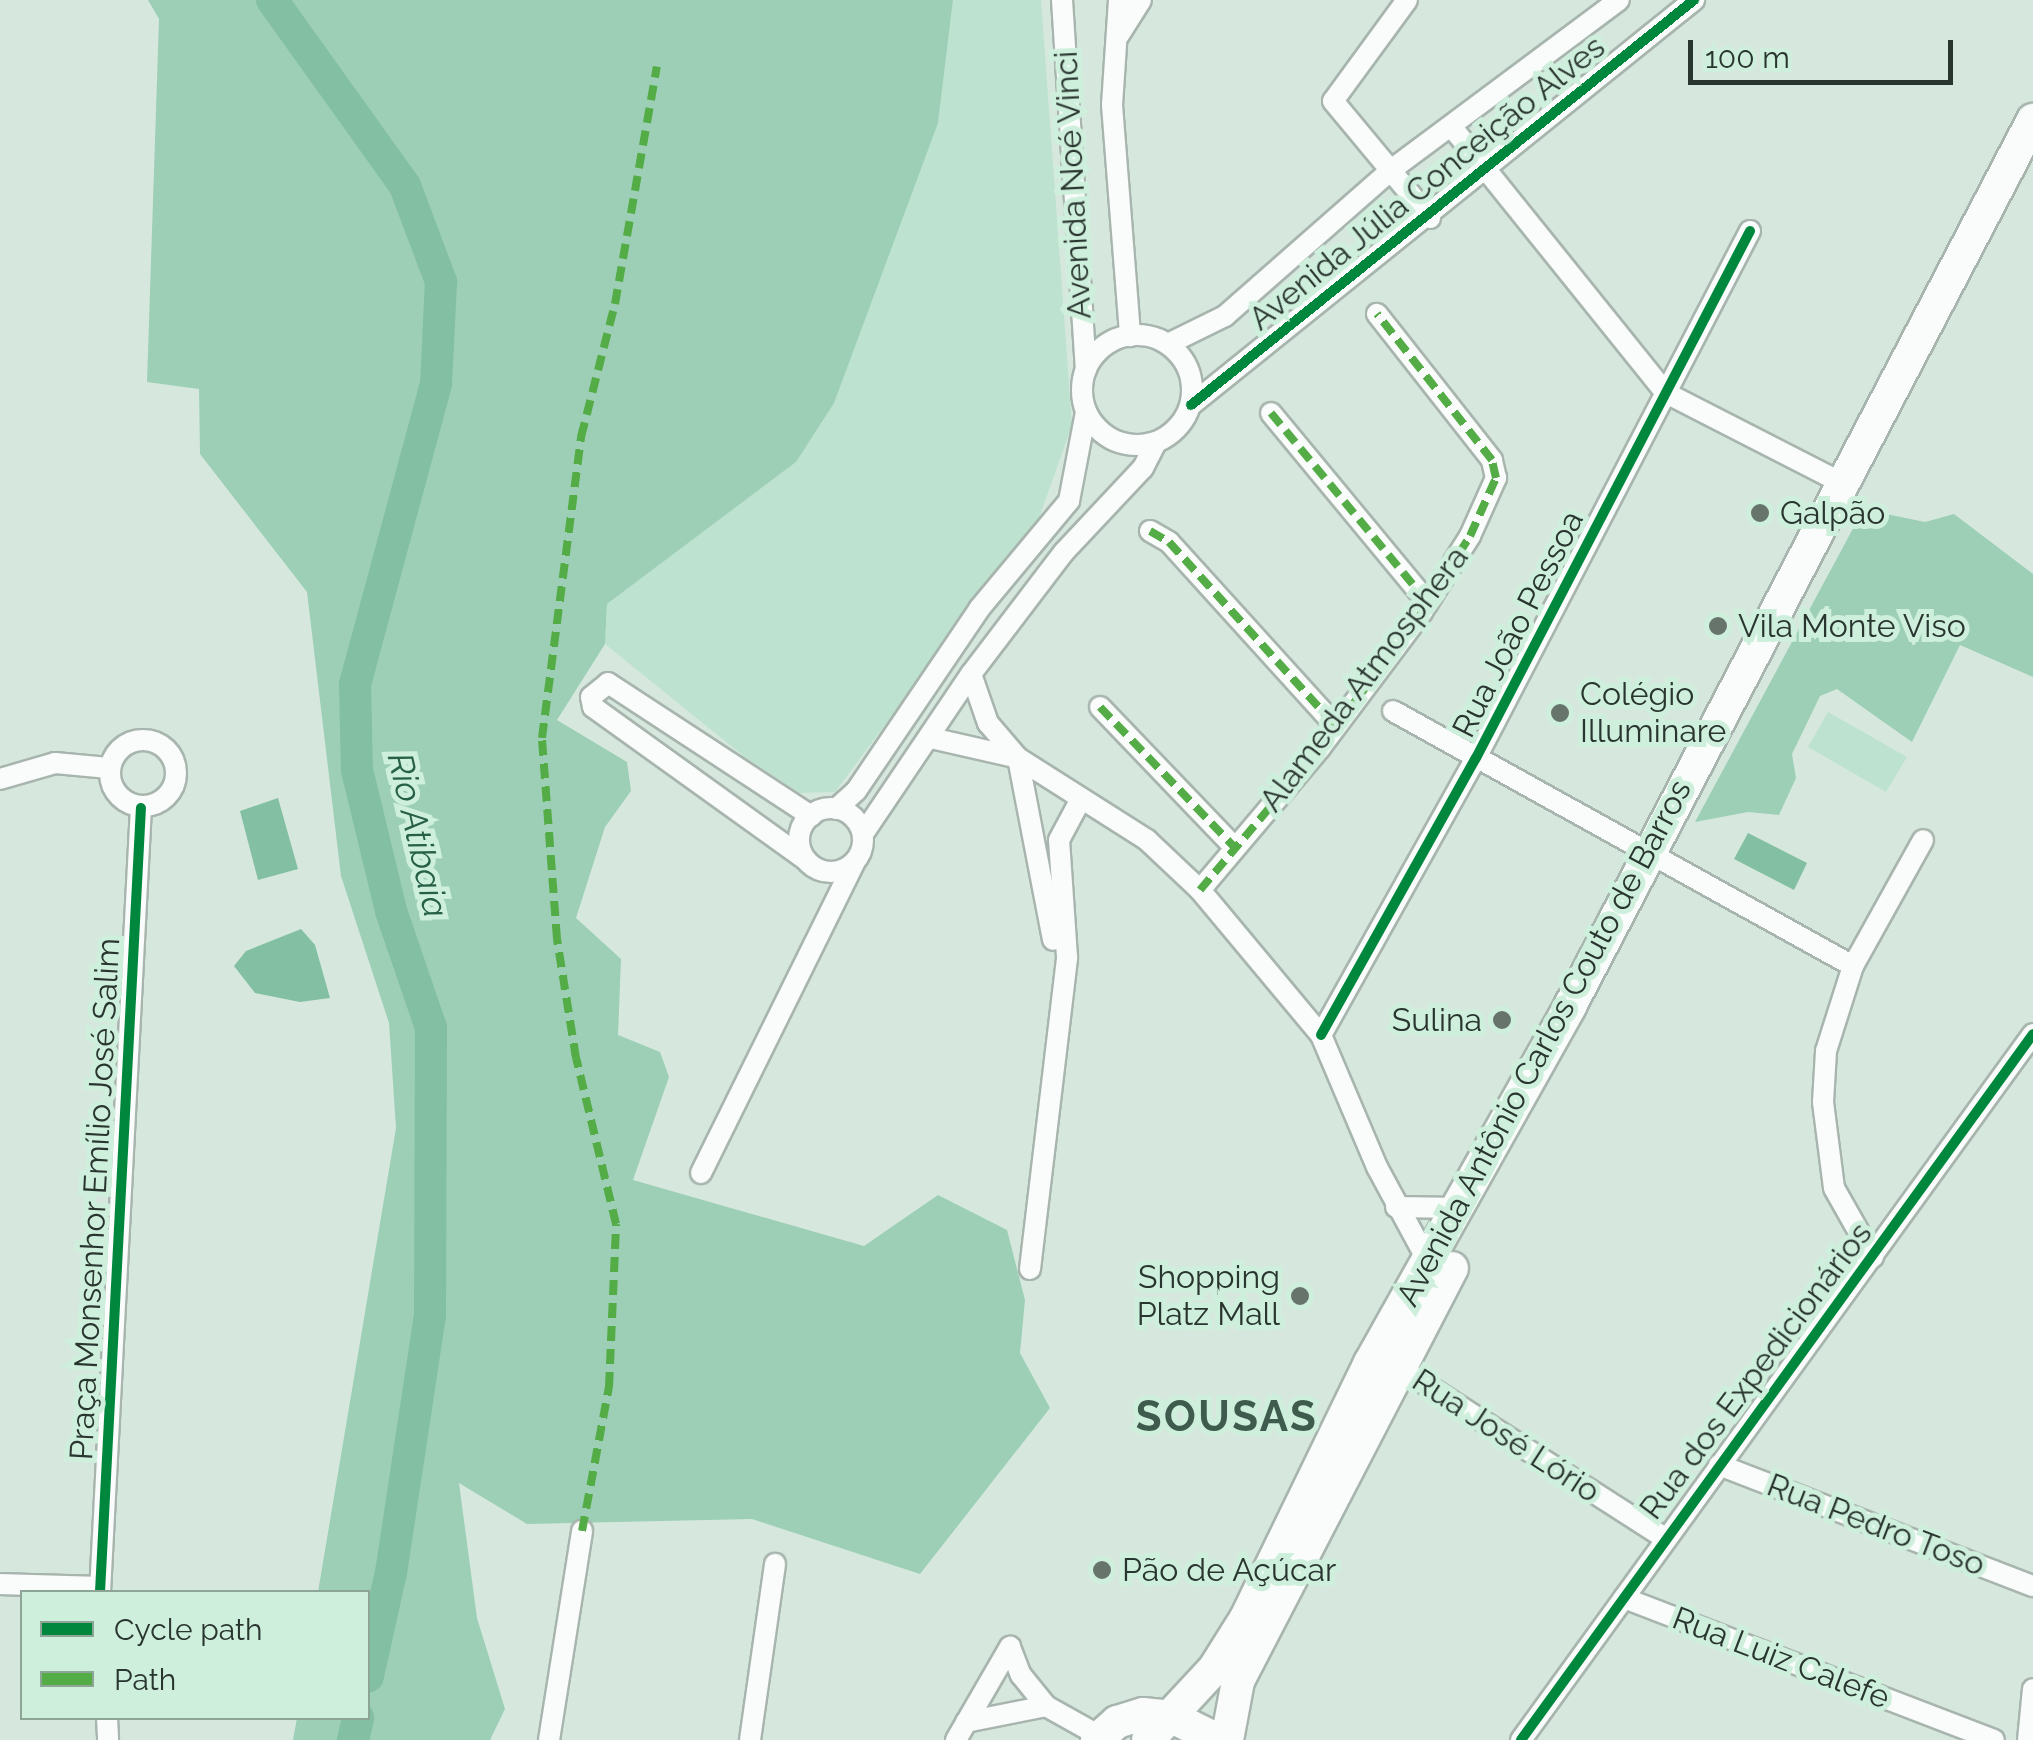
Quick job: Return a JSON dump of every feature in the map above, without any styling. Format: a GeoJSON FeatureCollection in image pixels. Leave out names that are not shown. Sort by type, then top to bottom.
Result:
{"type":"FeatureCollection","features":[{"type":"Feature","properties":{"kind":"main road","name":"Avenida Antônio Carlos Couto de Barros"},"geometry":{"type":"LineString","coordinates":[[1227,1740],[1238,1681],[1400,1368],[1844,484],[2033,120]]}},
{"type":"Feature","properties":{"kind":"main road","name":"Avenida Antônio Carlos Couto de Barros"},"geometry":{"type":"LineString","coordinates":[[1148,1740],[1214,1669],[1246,1618],[1370,1363],[1430,1265],[1657,858],[2033,164]]}},
{"type":"Feature","properties":{"kind":"main road"},"geometry":{"type":"LineString","coordinates":[[1098,1738],[1144,1714],[1172,1717],[1218,1740]]}},
{"type":"Feature","properties":{"kind":"street","name":"Avenida Noé Vinci"},"geometry":{"type":"LineString","coordinates":[[1062,0],[1086,370]]}},
{"type":"Feature","properties":{"kind":"street","name":"Avenida Noé Vinci"},"geometry":{"type":"LineString","coordinates":[[1119,0],[1112,105],[1130,336]]}},
{"type":"Feature","properties":{"kind":"street"},"geometry":{"type":"LineString","coordinates":[[1118,37],[1141,0]]}},
{"type":"Feature","properties":{"kind":"street"},"geometry":{"type":"LineString","coordinates":[[1408,0],[1337,93],[1336,112],[1430,218]]}},
{"type":"Feature","properties":{"kind":"street","name":"Avenida Júlia Conceição Alves"},"geometry":{"type":"LineString","coordinates":[[1168,344],[1226,316],[1390,170],[1620,0]]}},
{"type":"Feature","properties":{"kind":"street","name":"Avenida Júlia Conceição Alves"},"geometry":{"type":"LineString","coordinates":[[1191,405],[1430,218],[1694,0]]}},
{"type":"Feature","properties":{"kind":"street"},"geometry":{"type":"LineString","coordinates":[[1452,126],[1666,393],[1844,484]]}},
{"type":"Feature","properties":{"kind":"street","name":"Rua João Pessoa"},"geometry":{"type":"LineString","coordinates":[[1322,1034],[1476,758],[1750,231]]}},
{"type":"Feature","properties":{"kind":"street","name":"Alameda Atmosphera"},"geometry":{"type":"LineString","coordinates":[[1200,890],[1336,726],[1428,603],[1470,536],[1496,478],[1492,460],[1377,314]]}},
{"type":"Feature","properties":{"kind":"street"},"geometry":{"type":"LineString","coordinates":[[701,1173],[809,947],[854,863],[863,834],[971,674],[1064,552],[1143,468],[1156,442],[1180,425],[1191,405],[1188,372],[1168,344],[1130,336],[1096,353],[1086,370],[1086,412],[1069,501],[979,608],[856,791],[836,809],[811,816],[800,838],[822,898],[809,947]]}},
{"type":"Feature","properties":{"kind":"street"},"geometry":{"type":"LineString","coordinates":[[1086,412],[1115,441],[1156,442]]}},
{"type":"Feature","properties":{"kind":"street"},"geometry":{"type":"LineString","coordinates":[[1271,413],[1428,603]]}},
{"type":"Feature","properties":{"kind":"street"},"geometry":{"type":"LineString","coordinates":[[1150,531],[1169,542],[1336,726]]}},
{"type":"Feature","properties":{"kind":"street"},"geometry":{"type":"LineString","coordinates":[[971,674],[988,723],[1018,758],[1147,840],[1200,890],[1322,1034],[1396,1208],[1430,1265]]}},
{"type":"Feature","properties":{"kind":"street"},"geometry":{"type":"LineString","coordinates":[[811,816],[608,683],[591,697],[593,707],[807,862],[823,872],[854,863]]}},
{"type":"Feature","properties":{"kind":"street"},"geometry":{"type":"LineString","coordinates":[[1100,707],[1236,848]]}},
{"type":"Feature","properties":{"kind":"street"},"geometry":{"type":"LineString","coordinates":[[1393,711],[1853,966]]}},
{"type":"Feature","properties":{"kind":"street"},"geometry":{"type":"LineString","coordinates":[[931,738],[1018,758]]}},
{"type":"Feature","properties":{"kind":"street"},"geometry":{"type":"LineString","coordinates":[[135,741],[167,750],[176,770],[171,792],[141,808],[114,791],[109,768],[117,752],[135,741]]}},
{"type":"Feature","properties":{"kind":"street"},"geometry":{"type":"LineString","coordinates":[[1018,758],[1062,983]]}},
{"type":"Feature","properties":{"kind":"street"},"geometry":{"type":"LineString","coordinates":[[0,778],[55,763],[109,768]]}},
{"type":"Feature","properties":{"kind":"street"},"geometry":{"type":"LineString","coordinates":[[1030,1269],[1060,1054],[1062,983],[1067,957],[1059,840],[1081,799]]}},
{"type":"Feature","properties":{"kind":"street","name":"Praça Monsenhor Emílio José Salim"},"geometry":{"type":"LineString","coordinates":[[100,1590],[141,808]]}},
{"type":"Feature","properties":{"kind":"street"},"geometry":{"type":"LineString","coordinates":[[836,809],[858,822],[863,834]]}},
{"type":"Feature","properties":{"kind":"street"},"geometry":{"type":"LineString","coordinates":[[1873,1257],[1834,1188],[1826,1140],[1826,1051],[1853,966],[1923,840]]}},
{"type":"Feature","properties":{"kind":"street","name":"Rua dos Expedicionários"},"geometry":{"type":"LineString","coordinates":[[1521,1740],[1624,1598],[1663,1537],[1873,1257],[2033,1034]]}},
{"type":"Feature","properties":{"kind":"street"},"geometry":{"type":"LineString","coordinates":[[1396,1208],[1460,1208]]}},
{"type":"Feature","properties":{"kind":"street","name":"Rua José Lório"},"geometry":{"type":"LineString","coordinates":[[1400,1368],[1663,1537]]}},
{"type":"Feature","properties":{"kind":"street","name":"Rua Pedro Toso"},"geometry":{"type":"LineString","coordinates":[[1719,1465],[2033,1586]]}},
{"type":"Feature","properties":{"kind":"street"},"geometry":{"type":"LineString","coordinates":[[550,1740],[582,1531]]}},
{"type":"Feature","properties":{"kind":"street"},"geometry":{"type":"LineString","coordinates":[[750,1740],[775,1564]]}},
{"type":"Feature","properties":{"kind":"street"},"geometry":{"type":"LineString","coordinates":[[0,1584],[100,1590]]}},
{"type":"Feature","properties":{"kind":"street","name":"Rua Luiz Calefe"},"geometry":{"type":"LineString","coordinates":[[1624,1598],[1994,1740]]}},
{"type":"Feature","properties":{"kind":"street"},"geometry":{"type":"LineString","coordinates":[[961,1731],[1010,1647],[1021,1676],[1046,1706],[1098,1738]]}},
{"type":"Feature","properties":{"kind":"street"},"geometry":{"type":"LineString","coordinates":[[2028,1740],[2033,1688]]}},
{"type":"Feature","properties":{"kind":"street"},"geometry":{"type":"LineString","coordinates":[[961,1731],[1046,1706]]}},
{"type":"Feature","properties":{"kind":"shaded area"},"geometry":{"type":"Polygon","coordinates":[[[148,0],[953,0],[938,123],[834,403],[796,462],[607,604],[605,644],[557,720],[627,762],[631,791],[605,827],[576,918],[621,959],[618,1035],[660,1052],[669,1077],[633,1180],[864,1246],[938,1195],[1007,1230],[1025,1300],[1020,1353],[1050,1408],[920,1574],[752,1519],[527,1524],[459,1483],[477,1618],[505,1709],[490,1740],[293,1740],[297,1720],[370,1720],[370,1590],[318,1590],[396,1128],[389,1023],[341,876],[307,592],[200,454],[199,389],[147,382],[159,19],[148,0]]]}},
{"type":"Feature","properties":{"kind":"shaded area"},"geometry":{"type":"Polygon","coordinates":[[[953,0],[1041,0],[1072,425],[1039,518],[835,792],[800,793],[746,758],[605,644],[607,604],[796,462],[938,123],[953,0]]]}},
{"type":"Feature","properties":{"kind":"shaded area"},"geometry":{"type":"Polygon","coordinates":[[[1886,514],[1925,522],[1954,514],[2033,574],[2033,677],[1960,645],[1912,742],[1837,689],[1820,696],[1792,754],[1796,778],[1779,815],[1748,812],[1695,822],[1856,523],[1886,514]]]}},
{"type":"Feature","properties":{"kind":"shaded area"},"geometry":{"type":"Polygon","coordinates":[[[1828,712],[1907,757],[1886,792],[1808,747],[1828,712]]]}},
{"type":"Feature","properties":{"kind":"shaded area"},"geometry":{"type":"Polygon","coordinates":[[[278,798],[298,869],[258,880],[240,811],[278,798]]]}},
{"type":"Feature","properties":{"kind":"shaded area"},"geometry":{"type":"Polygon","coordinates":[[[1748,833],[1807,863],[1794,890],[1734,859],[1748,833]]]}},
{"type":"Feature","properties":{"kind":"shaded area"},"geometry":{"type":"Polygon","coordinates":[[[301,929],[315,945],[330,998],[300,1002],[255,993],[234,966],[246,951],[301,929]]]}},
{"type":"Feature","properties":{"kind":"waterway","name":"Rio Atibaia"},"geometry":{"type":"LineString","coordinates":[[272,0],[405,186],[441,282],[436,384],[355,684],[357,770],[391,911],[431,1028],[430,1315],[391,1572],[370,1667]]}},
{"type":"Feature","properties":{"kind":"waterway","name":"Rio Atibaia"},"geometry":{"type":"LineString","coordinates":[[353,1740],[358,1720]]}},
{"type":"Feature","properties":{"kind":"marked path"},"geometry":{"type":"LineString","coordinates":[[582,1531],[609,1387],[616,1224],[576,1058],[557,939],[542,738],[581,437],[615,304],[657,67]]}},
{"type":"Feature","properties":{"kind":"marked path"},"geometry":{"type":"LineString","coordinates":[[1200,890],[1320,748],[1422,612],[1470,536],[1496,478],[1492,460],[1377,314]]}},
{"type":"Feature","properties":{"kind":"marked path"},"geometry":{"type":"LineString","coordinates":[[1271,413],[1428,603]]}},
{"type":"Feature","properties":{"kind":"marked path"},"geometry":{"type":"LineString","coordinates":[[1150,531],[1169,542],[1336,726]]}},
{"type":"Feature","properties":{"kind":"marked path"},"geometry":{"type":"LineString","coordinates":[[1100,707],[1235,848]]}},
{"type":"Feature","properties":{"kind":"cycle path"},"geometry":{"type":"LineString","coordinates":[[1191,405],[1694,0]]}},
{"type":"Feature","properties":{"kind":"cycle path"},"geometry":{"type":"LineString","coordinates":[[1321,1035],[1476,758],[1750,231]]}},
{"type":"Feature","properties":{"kind":"cycle path"},"geometry":{"type":"LineString","coordinates":[[100,1590],[141,808]]}},
{"type":"Feature","properties":{"kind":"cycle path"},"geometry":{"type":"LineString","coordinates":[[1521,1740],[2033,1034]]}},
{"type":"Feature","properties":{"kind":"place","name":"Galpão"},"geometry":{"type":"Point","coordinates":[1760,513]}},
{"type":"Feature","properties":{"kind":"place","name":"Vila Monte Viso"},"geometry":{"type":"Point","coordinates":[1718,626]}},
{"type":"Feature","properties":{"kind":"place","name":"Colégio Illuminare"},"geometry":{"type":"Point","coordinates":[1560,713]}},
{"type":"Feature","properties":{"kind":"place","name":"Sulina"},"geometry":{"type":"Point","coordinates":[1502,1020]}},
{"type":"Feature","properties":{"kind":"place","name":"Shopping Platz Mall"},"geometry":{"type":"Point","coordinates":[1300,1296]}},
{"type":"Feature","properties":{"kind":"place","name":"Pão de Açúcar"},"geometry":{"type":"Point","coordinates":[1102,1570]}},
{"type":"Feature","properties":{"kind":"district","name":"SOUSAS"},"geometry":{"type":"Point","coordinates":[1227,1417]}}]}
